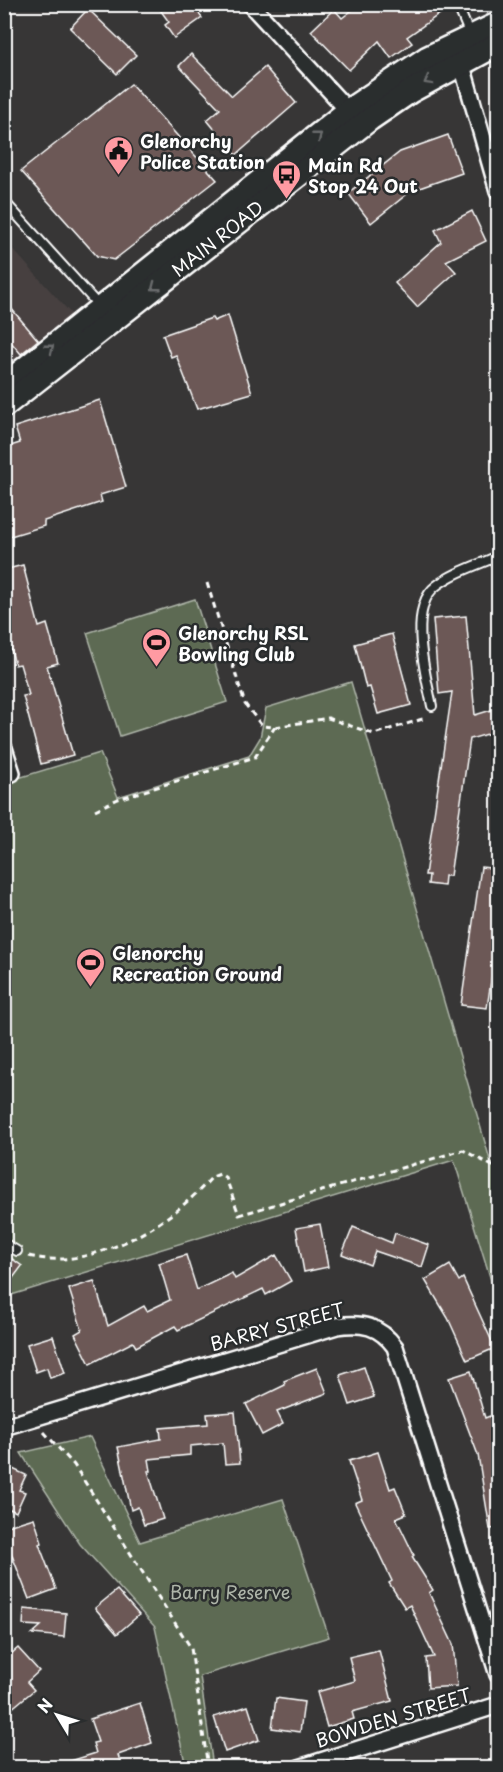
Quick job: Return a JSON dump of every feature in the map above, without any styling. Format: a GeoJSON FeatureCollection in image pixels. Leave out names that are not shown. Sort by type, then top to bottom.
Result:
{"type":"FeatureCollection","features":[{"type":"Feature","properties":{"kind":"main road","name":"MAIN ROAD"},"geometry":{"type":"LineString","coordinates":[[4,406],[107,314],[355,118],[411,91],[462,47],[498,24]]}},
{"type":"Feature","properties":{"kind":"main road","name":"MAIN ROAD"},"geometry":{"type":"LineString","coordinates":[[462,47],[498,44]]}},
{"type":"Feature","properties":{"kind":"main road","name":"MAIN ROAD"},"geometry":{"type":"LineString","coordinates":[[4,385],[107,314]]}},
{"type":"Feature","properties":{"kind":"street"},"geometry":{"type":"LineString","coordinates":[[250,4],[355,118]]}},
{"type":"Feature","properties":{"kind":"street"},"geometry":{"type":"LineString","coordinates":[[462,47],[498,191]]}},
{"type":"Feature","properties":{"kind":"street"},"geometry":{"type":"LineString","coordinates":[[4,748],[12,773]]}},
{"type":"Feature","properties":{"kind":"street","name":"BARRY STREET"},"geometry":{"type":"LineString","coordinates":[[5,1427],[337,1326],[362,1324],[380,1331],[395,1347],[498,1675]]}},
{"type":"Feature","properties":{"kind":"street","name":"BOWDEN STREET"},"geometry":{"type":"LineString","coordinates":[[298,1767],[337,1762],[498,1705]]}},
{"type":"Feature","properties":{"kind":"lane"},"geometry":{"type":"LineString","coordinates":[[457,4],[462,47]]}},
{"type":"Feature","properties":{"kind":"lane"},"geometry":{"type":"LineString","coordinates":[[4,201],[107,314]]}},
{"type":"Feature","properties":{"kind":"lane"},"geometry":{"type":"LineString","coordinates":[[432,706],[419,636],[426,600],[439,584],[498,556]]}},
{"type":"Feature","properties":{"kind":"lane"},"geometry":{"type":"LineString","coordinates":[[4,1243],[16,1251]]}},
{"type":"Feature","properties":{"kind":"path"},"geometry":{"type":"LineString","coordinates":[[4,12],[16,4]]}},
{"type":"Feature","properties":{"kind":"path"},"geometry":{"type":"LineString","coordinates":[[207,583],[245,704],[262,726],[275,727],[328,718],[374,734],[435,715],[432,706]]}},
{"type":"Feature","properties":{"kind":"path"},"geometry":{"type":"LineString","coordinates":[[95,810],[118,799],[255,757],[275,727]]}},
{"type":"Feature","properties":{"kind":"path"},"geometry":{"type":"LineString","coordinates":[[16,1251],[48,1261],[63,1261],[110,1249],[142,1234],[212,1177],[220,1174],[226,1178],[238,1215],[463,1150],[498,1169]]}},
{"type":"Feature","properties":{"kind":"path"},"geometry":{"type":"LineString","coordinates":[[34,1418],[51,1441],[74,1465],[191,1648],[208,1767]]}},
{"type":"Feature","properties":{"kind":"shaded area"},"geometry":{"type":"Polygon","coordinates":[[[8,244],[75,318],[5,371],[4,247],[8,244]]]}},
{"type":"Feature","properties":{"kind":"green space","name":"Glenorchy RSL Bowling Club"},"geometry":{"type":"Polygon","coordinates":[[[195,599],[227,702],[120,736],[87,633],[195,599]]]}},
{"type":"Feature","properties":{"kind":"green space","name":"Glenorchy Recreation Ground"},"geometry":{"type":"Polygon","coordinates":[[[351,682],[491,1163],[498,1161],[498,1303],[454,1160],[5,1297],[5,782],[100,753],[118,797],[249,756],[260,738],[266,708],[351,682]]]}},
{"type":"Feature","properties":{"kind":"green space","name":"Barry Reserve"},"geometry":{"type":"Polygon","coordinates":[[[90,1437],[140,1542],[283,1499],[329,1637],[200,1676],[213,1767],[186,1767],[155,1627],[80,1544],[21,1453],[90,1437]]]}},
{"type":"Feature","properties":{"kind":"building"},"geometry":{"type":"Polygon","coordinates":[[[156,4],[193,4],[202,18],[174,38],[165,25],[169,22],[156,4]]]}},
{"type":"Feature","properties":{"kind":"building"},"geometry":{"type":"Polygon","coordinates":[[[360,4],[451,4],[451,6],[407,37],[412,43],[391,58],[379,41],[349,70],[311,31],[334,9],[342,18],[360,4]]]}},
{"type":"Feature","properties":{"kind":"building"},"geometry":{"type":"Polygon","coordinates":[[[88,9],[136,55],[117,74],[70,28],[88,9]]]}},
{"type":"Feature","properties":{"kind":"building"},"geometry":{"type":"Polygon","coordinates":[[[191,54],[232,96],[265,67],[296,103],[236,155],[207,120],[220,109],[179,66],[191,54]]]}},
{"type":"Feature","properties":{"kind":"building","name":"Glenorchy Police Station"},"geometry":{"type":"Polygon","coordinates":[[[131,84],[217,180],[114,260],[97,256],[21,171],[131,84]]]}},
{"type":"Feature","properties":{"kind":"building"},"geometry":{"type":"Polygon","coordinates":[[[448,135],[462,173],[411,191],[371,223],[348,193],[400,152],[448,135]]]}},
{"type":"Feature","properties":{"kind":"building"},"geometry":{"type":"Polygon","coordinates":[[[472,211],[486,241],[446,261],[456,272],[417,307],[395,283],[441,242],[435,230],[472,211]]]}},
{"type":"Feature","properties":{"kind":"building"},"geometry":{"type":"Polygon","coordinates":[[[4,300],[38,340],[21,354],[4,334],[4,300]]]}},
{"type":"Feature","properties":{"kind":"building"},"geometry":{"type":"Polygon","coordinates":[[[228,315],[252,393],[197,409],[176,355],[171,357],[163,335],[212,318],[214,321],[228,315]]]}},
{"type":"Feature","properties":{"kind":"building"},"geometry":{"type":"Polygon","coordinates":[[[100,400],[126,487],[100,495],[102,502],[44,521],[44,526],[4,538],[4,448],[20,443],[15,427],[100,400]]]}},
{"type":"Feature","properties":{"kind":"building"},"geometry":{"type":"Polygon","coordinates":[[[23,565],[39,627],[47,624],[58,663],[47,666],[73,755],[41,764],[23,696],[29,695],[20,664],[15,665],[4,622],[4,570],[23,565]]]}},
{"type":"Feature","properties":{"kind":"building"},"geometry":{"type":"Polygon","coordinates":[[[466,616],[475,715],[498,708],[498,731],[470,739],[450,876],[445,876],[444,886],[428,884],[429,875],[425,875],[452,692],[439,694],[433,619],[466,616]]]}},
{"type":"Feature","properties":{"kind":"building"},"geometry":{"type":"Polygon","coordinates":[[[392,634],[411,705],[378,714],[370,687],[366,688],[355,644],[392,634]]]}},
{"type":"Feature","properties":{"kind":"building"},"geometry":{"type":"Polygon","coordinates":[[[481,867],[498,869],[498,933],[487,1008],[461,1005],[481,867]]]}},
{"type":"Feature","properties":{"kind":"building"},"geometry":{"type":"Polygon","coordinates":[[[320,1224],[328,1267],[304,1272],[296,1228],[320,1224]]]}},
{"type":"Feature","properties":{"kind":"building"},"geometry":{"type":"Polygon","coordinates":[[[353,1227],[392,1243],[395,1233],[429,1245],[422,1267],[375,1251],[370,1265],[342,1254],[353,1227]]]}},
{"type":"Feature","properties":{"kind":"building"},"geometry":{"type":"Polygon","coordinates":[[[4,1253],[22,1266],[4,1290],[4,1253]]]}},
{"type":"Feature","properties":{"kind":"building"},"geometry":{"type":"Polygon","coordinates":[[[186,1255],[197,1290],[232,1273],[235,1279],[276,1255],[291,1281],[266,1295],[263,1289],[178,1330],[175,1326],[136,1347],[133,1342],[90,1364],[75,1334],[82,1330],[69,1289],[94,1281],[108,1326],[144,1306],[147,1311],[170,1300],[159,1263],[186,1255]]]}},
{"type":"Feature","properties":{"kind":"building"},"geometry":{"type":"Polygon","coordinates":[[[450,1265],[459,1281],[463,1278],[495,1348],[467,1360],[448,1318],[425,1280],[450,1265]]]}},
{"type":"Feature","properties":{"kind":"building"},"geometry":{"type":"Polygon","coordinates":[[[53,1336],[65,1373],[50,1378],[47,1368],[36,1372],[27,1344],[53,1336]]]}},
{"type":"Feature","properties":{"kind":"building"},"geometry":{"type":"Polygon","coordinates":[[[364,1367],[374,1397],[350,1405],[340,1375],[364,1367]]]}},
{"type":"Feature","properties":{"kind":"building"},"geometry":{"type":"Polygon","coordinates":[[[317,1368],[327,1393],[277,1412],[283,1424],[262,1435],[246,1404],[285,1385],[284,1381],[317,1368]]]}},
{"type":"Feature","properties":{"kind":"building"},"geometry":{"type":"Polygon","coordinates":[[[471,1371],[485,1418],[490,1416],[498,1437],[498,1528],[490,1529],[478,1455],[449,1378],[471,1371]]]}},
{"type":"Feature","properties":{"kind":"building"},"geometry":{"type":"Polygon","coordinates":[[[235,1412],[240,1463],[225,1464],[223,1443],[190,1446],[190,1455],[149,1459],[151,1471],[148,1471],[163,1519],[144,1525],[138,1507],[131,1510],[118,1447],[161,1439],[160,1428],[208,1424],[207,1414],[235,1412]]]}},
{"type":"Feature","properties":{"kind":"building"},"geometry":{"type":"Polygon","coordinates":[[[378,1452],[390,1489],[395,1487],[406,1514],[396,1518],[414,1555],[412,1557],[433,1590],[429,1593],[453,1644],[457,1686],[428,1688],[426,1658],[434,1657],[410,1605],[405,1608],[389,1583],[392,1581],[355,1503],[362,1500],[349,1461],[378,1452]]]}},
{"type":"Feature","properties":{"kind":"building"},"geometry":{"type":"Polygon","coordinates":[[[4,1465],[26,1475],[19,1490],[25,1492],[16,1512],[10,1509],[4,1522],[4,1465]]]}},
{"type":"Feature","properties":{"kind":"building"},"geometry":{"type":"Polygon","coordinates":[[[34,1518],[42,1543],[39,1544],[56,1589],[29,1599],[11,1553],[4,1555],[4,1527],[34,1518]]]}},
{"type":"Feature","properties":{"kind":"building"},"geometry":{"type":"Polygon","coordinates":[[[117,1590],[139,1615],[117,1634],[95,1608],[117,1590]]]}},
{"type":"Feature","properties":{"kind":"building"},"geometry":{"type":"Polygon","coordinates":[[[24,1609],[66,1613],[64,1637],[32,1634],[41,1626],[23,1625],[24,1609]]]}},
{"type":"Feature","properties":{"kind":"building"},"geometry":{"type":"Polygon","coordinates":[[[18,1648],[39,1671],[27,1682],[34,1690],[4,1715],[4,1660],[18,1648]]]}},
{"type":"Feature","properties":{"kind":"building"},"geometry":{"type":"Polygon","coordinates":[[[379,1650],[392,1701],[352,1712],[354,1719],[327,1727],[317,1692],[355,1681],[349,1657],[379,1650]]]}},
{"type":"Feature","properties":{"kind":"building"},"geometry":{"type":"Polygon","coordinates":[[[276,1698],[304,1702],[300,1732],[272,1728],[276,1698]]]}},
{"type":"Feature","properties":{"kind":"building"},"geometry":{"type":"Polygon","coordinates":[[[140,1703],[152,1743],[118,1755],[122,1767],[61,1767],[61,1764],[96,1753],[93,1743],[98,1742],[90,1719],[140,1703]]]}},
{"type":"Feature","properties":{"kind":"building"},"geometry":{"type":"Polygon","coordinates":[[[248,1706],[259,1740],[225,1752],[214,1717],[248,1706]]]}},
{"type":"Feature","properties":{"kind":"place","name":"Glenorchy Police Station"},"geometry":{"type":"Point","coordinates":[119,176]}},
{"type":"Feature","properties":{"kind":"place","name":"Main Rd Stop 24 Out"},"geometry":{"type":"Point","coordinates":[287,200]}},
{"type":"Feature","properties":{"kind":"place","name":"Glenorchy RSL Bowling Club"},"geometry":{"type":"Point","coordinates":[157,668]}},
{"type":"Feature","properties":{"kind":"place","name":"Glenorchy Recreation Ground"},"geometry":{"type":"Point","coordinates":[91,988]}}]}
